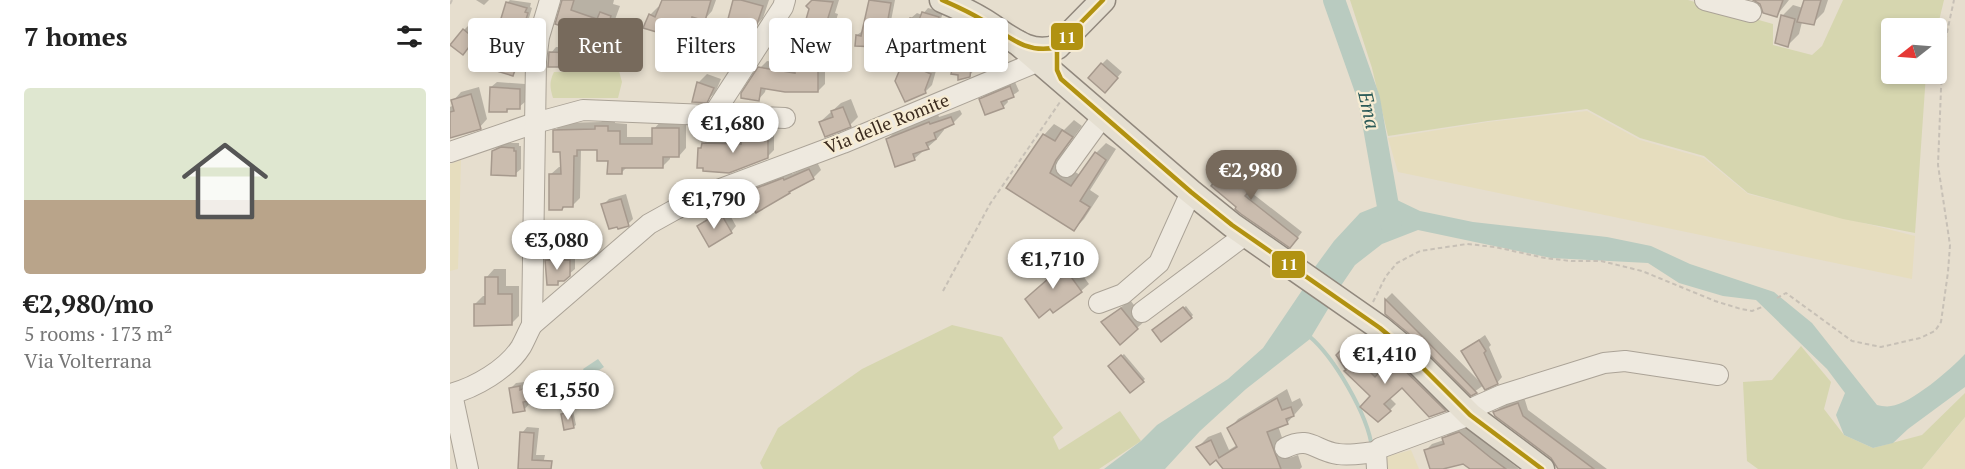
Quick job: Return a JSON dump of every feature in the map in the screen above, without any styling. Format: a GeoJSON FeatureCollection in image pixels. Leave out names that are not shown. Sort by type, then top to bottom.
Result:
{"type":"FeatureCollection","features":[{"type":"Feature","properties":{"kind":"main road"},"geometry":{"type":"LineString","coordinates":[[942,0],[985,22],[1018,44],[1039,50],[1049,50],[1057,68],[1103,116],[1191,192],[1245,235],[1295,270],[1366,308],[1468,413],[1542,469]]}},
{"type":"Feature","properties":{"kind":"main road"},"geometry":{"type":"LineString","coordinates":[[1057,68],[1103,0]]}},
{"type":"Feature","properties":{"kind":"street"},"geometry":{"type":"LineString","coordinates":[[532,325],[538,37],[550,0]]}},
{"type":"Feature","properties":{"kind":"street"},"geometry":{"type":"LineString","coordinates":[[713,115],[783,7],[785,0]]}},
{"type":"Feature","properties":{"kind":"street"},"geometry":{"type":"LineString","coordinates":[[1705,0],[1751,12]]}},
{"type":"Feature","properties":{"kind":"street","name":"Via delle Romite"},"geometry":{"type":"LineString","coordinates":[[451,394],[483,380],[504,366],[521,348],[532,325],[649,224],[676,209],[707,194],[843,143],[1057,68]]}},
{"type":"Feature","properties":{"kind":"street"},"geometry":{"type":"LineString","coordinates":[[450,152],[535,123],[583,110],[785,118]]}},
{"type":"Feature","properties":{"kind":"street"},"geometry":{"type":"LineString","coordinates":[[1066,167],[1103,116]]}},
{"type":"Feature","properties":{"kind":"street"},"geometry":{"type":"LineString","coordinates":[[1100,303],[1123,294],[1159,263],[1191,192]]}},
{"type":"Feature","properties":{"kind":"street"},"geometry":{"type":"LineString","coordinates":[[1142,312],[1245,235]]}},
{"type":"Feature","properties":{"kind":"street"},"geometry":{"type":"LineString","coordinates":[[1285,448],[1296,442],[1306,442],[1335,454],[1376,460],[1380,448],[1468,413],[1502,395],[1604,363],[1625,361],[1718,375]]}},
{"type":"Feature","properties":{"kind":"street"},"geometry":{"type":"LineString","coordinates":[[451,394],[468,469]]}},
{"type":"Feature","properties":{"kind":"path"},"geometry":{"type":"LineString","coordinates":[[1777,298],[1786,293],[1852,341],[1881,347],[1920,338],[1935,331],[1941,322],[1950,245],[1938,165],[1941,89],[1944,46],[1954,0]]}},
{"type":"Feature","properties":{"kind":"path"},"geometry":{"type":"LineString","coordinates":[[943,291],[990,204],[1057,68]]}},
{"type":"Feature","properties":{"kind":"path"},"geometry":{"type":"LineString","coordinates":[[1366,308],[1397,263],[1420,251],[1467,244],[1496,247],[1545,258],[1601,261],[1642,271],[1715,301],[1741,309],[1752,311],[1762,307]]}},
{"type":"Feature","properties":{"kind":"shaded area"},"geometry":{"type":"Polygon","coordinates":[[[1587,111],[1640,140],[1704,158],[1748,194],[1915,236],[1912,279],[1398,172],[1388,138],[1488,122],[1587,111]]]}},
{"type":"Feature","properties":{"kind":"shaded area"},"geometry":{"type":"Polygon","coordinates":[[[461,160],[458,269],[450,271],[450,164],[461,160]]]}},
{"type":"Feature","properties":{"kind":"shaded area"},"geometry":{"type":"Polygon","coordinates":[[[1395,199],[1420,211],[1473,222],[1607,237],[1651,246],[1690,264],[1774,292],[1812,323],[1877,405],[1899,404],[1920,393],[1965,354],[1965,387],[1908,429],[1893,443],[1873,448],[1844,435],[1836,415],[1845,393],[1827,369],[1756,300],[1723,296],[1679,283],[1648,263],[1551,258],[1418,230],[1382,244],[1355,265],[1338,290],[1312,271],[1334,241],[1360,213],[1395,199]]]}},
{"type":"Feature","properties":{"kind":"shaded area"},"geometry":{"type":"Polygon","coordinates":[[[1305,286],[1331,304],[1310,339],[1246,389],[1200,431],[1165,469],[1104,469],[1141,441],[1157,425],[1228,379],[1263,348],[1305,286]]]}},
{"type":"Feature","properties":{"kind":"shaded area"},"geometry":{"type":"Polygon","coordinates":[[[598,359],[604,367],[588,377],[583,369],[598,359]]]}},
{"type":"Feature","properties":{"kind":"shaded area"},"geometry":{"type":"Polygon","coordinates":[[[1965,417],[1965,469],[1922,469],[1954,431],[1965,417]]]}},
{"type":"Feature","properties":{"kind":"shaded area"},"geometry":{"type":"Polygon","coordinates":[[[1411,450],[1419,469],[1383,469],[1381,458],[1411,450]]]}},
{"type":"Feature","properties":{"kind":"green space"},"geometry":{"type":"Polygon","coordinates":[[[1350,0],[1688,0],[1773,24],[1773,45],[1812,55],[1822,46],[1843,0],[1944,0],[1940,18],[1881,18],[1881,84],[1925,84],[1915,233],[1843,219],[1748,193],[1704,156],[1640,138],[1587,109],[1388,136],[1372,68],[1350,0]]]}},
{"type":"Feature","properties":{"kind":"green space"},"geometry":{"type":"Polygon","coordinates":[[[554,72],[619,72],[622,82],[618,98],[553,98],[550,85],[554,72]]]}},
{"type":"Feature","properties":{"kind":"green space"},"geometry":{"type":"Polygon","coordinates":[[[952,325],[1002,337],[1063,428],[1053,437],[1059,450],[1120,411],[1141,441],[1099,469],[763,469],[760,463],[778,428],[862,369],[952,325]]]}},
{"type":"Feature","properties":{"kind":"green space"},"geometry":{"type":"Polygon","coordinates":[[[1801,346],[1831,382],[1824,409],[1844,435],[1873,448],[1922,435],[1965,393],[1965,417],[1922,469],[1758,469],[1747,461],[1743,382],[1772,380],[1801,346]]]}},
{"type":"Feature","properties":{"kind":"building"},"geometry":{"type":"Polygon","coordinates":[[[562,0],[574,0],[571,10],[594,18],[558,18],[558,25],[555,24],[562,0]]]}},
{"type":"Feature","properties":{"kind":"building"},"geometry":{"type":"Polygon","coordinates":[[[662,0],[711,0],[706,18],[655,18],[655,32],[643,28],[649,14],[655,17],[662,0]]]}},
{"type":"Feature","properties":{"kind":"building"},"geometry":{"type":"Polygon","coordinates":[[[733,0],[763,6],[757,24],[757,18],[728,18],[733,0]]]}},
{"type":"Feature","properties":{"kind":"building"},"geometry":{"type":"Polygon","coordinates":[[[812,0],[833,2],[828,18],[806,18],[809,9],[806,6],[812,0]]]}},
{"type":"Feature","properties":{"kind":"building"},"geometry":{"type":"Polygon","coordinates":[[[869,0],[891,3],[888,18],[865,18],[869,0]]]}},
{"type":"Feature","properties":{"kind":"building"},"geometry":{"type":"Polygon","coordinates":[[[1753,0],[1783,0],[1777,17],[1763,13],[1760,4],[1753,0]]]}},
{"type":"Feature","properties":{"kind":"building"},"geometry":{"type":"Polygon","coordinates":[[[1804,0],[1821,0],[1814,25],[1797,22],[1804,0]]]}},
{"type":"Feature","properties":{"kind":"building"},"geometry":{"type":"Polygon","coordinates":[[[506,2],[527,8],[526,18],[501,18],[506,2]]]}},
{"type":"Feature","properties":{"kind":"building"},"geometry":{"type":"Polygon","coordinates":[[[600,12],[611,16],[610,18],[597,18],[600,12]]]}},
{"type":"Feature","properties":{"kind":"building"},"geometry":{"type":"Polygon","coordinates":[[[922,12],[939,18],[920,18],[922,12]]]}},
{"type":"Feature","properties":{"kind":"building"},"geometry":{"type":"Polygon","coordinates":[[[1781,15],[1795,19],[1788,47],[1775,43],[1781,15]]]}},
{"type":"Feature","properties":{"kind":"building"},"geometry":{"type":"Polygon","coordinates":[[[864,22],[864,46],[855,46],[856,35],[861,36],[864,22]]]}},
{"type":"Feature","properties":{"kind":"building"},"geometry":{"type":"Polygon","coordinates":[[[463,29],[468,33],[468,48],[463,55],[450,45],[463,29]]]}},
{"type":"Feature","properties":{"kind":"building"},"geometry":{"type":"Polygon","coordinates":[[[549,52],[558,52],[558,67],[548,67],[549,52]]]}},
{"type":"Feature","properties":{"kind":"building"},"geometry":{"type":"Polygon","coordinates":[[[1101,63],[1118,78],[1105,93],[1088,78],[1101,63]]]}},
{"type":"Feature","properties":{"kind":"building"},"geometry":{"type":"Polygon","coordinates":[[[757,69],[769,69],[769,72],[818,72],[818,92],[785,92],[761,88],[759,101],[741,98],[741,93],[755,72],[757,72],[757,69]]]}},
{"type":"Feature","properties":{"kind":"building"},"geometry":{"type":"Polygon","coordinates":[[[500,72],[514,72],[513,76],[500,72]]]}},
{"type":"Feature","properties":{"kind":"building"},"geometry":{"type":"Polygon","coordinates":[[[899,72],[931,74],[926,93],[905,102],[895,81],[899,72]]]}},
{"type":"Feature","properties":{"kind":"building"},"geometry":{"type":"Polygon","coordinates":[[[951,72],[971,72],[970,77],[958,80],[958,75],[951,74],[951,72]]]}},
{"type":"Feature","properties":{"kind":"building"},"geometry":{"type":"Polygon","coordinates":[[[697,82],[714,88],[707,103],[692,102],[697,82]]]}},
{"type":"Feature","properties":{"kind":"building"},"geometry":{"type":"Polygon","coordinates":[[[1010,86],[1014,97],[1001,102],[1004,108],[985,115],[979,99],[1010,86]]]}},
{"type":"Feature","properties":{"kind":"building"},"geometry":{"type":"Polygon","coordinates":[[[490,87],[520,89],[520,109],[489,112],[490,87]]]}},
{"type":"Feature","properties":{"kind":"building"},"geometry":{"type":"Polygon","coordinates":[[[471,94],[481,129],[450,138],[450,112],[454,111],[451,100],[471,94]]]}},
{"type":"Feature","properties":{"kind":"building"},"geometry":{"type":"Polygon","coordinates":[[[843,107],[851,127],[825,137],[819,122],[833,117],[831,111],[843,107]]]}},
{"type":"Feature","properties":{"kind":"building"},"geometry":{"type":"Polygon","coordinates":[[[951,117],[954,124],[934,133],[936,139],[926,143],[929,149],[913,154],[915,160],[895,167],[886,139],[929,122],[930,124],[951,117]]]}},
{"type":"Feature","properties":{"kind":"building"},"geometry":{"type":"Polygon","coordinates":[[[595,126],[608,126],[608,131],[620,131],[620,144],[652,144],[652,128],[679,128],[679,157],[663,157],[663,168],[622,168],[622,174],[607,174],[608,161],[597,161],[597,150],[577,150],[577,156],[574,156],[573,207],[549,210],[549,174],[561,174],[560,152],[553,152],[553,130],[595,129],[595,126]]]}},
{"type":"Feature","properties":{"kind":"building"},"geometry":{"type":"Polygon","coordinates":[[[1062,130],[1073,137],[1056,160],[1050,173],[1071,186],[1095,152],[1106,160],[1080,201],[1090,207],[1074,231],[1006,188],[1043,134],[1055,141],[1062,130]]]}},
{"type":"Feature","properties":{"kind":"building"},"geometry":{"type":"Polygon","coordinates":[[[741,134],[768,135],[768,158],[729,173],[703,171],[703,168],[697,168],[698,148],[701,148],[702,143],[741,144],[741,134]]]}},
{"type":"Feature","properties":{"kind":"building"},"geometry":{"type":"Polygon","coordinates":[[[501,147],[514,148],[516,151],[516,176],[491,175],[492,151],[501,147]]]}},
{"type":"Feature","properties":{"kind":"building"},"geometry":{"type":"Polygon","coordinates":[[[1259,159],[1270,170],[1245,196],[1298,238],[1290,248],[1241,214],[1211,186],[1226,168],[1240,179],[1259,159]]]}},
{"type":"Feature","properties":{"kind":"building"},"geometry":{"type":"Polygon","coordinates":[[[809,169],[814,179],[756,213],[744,193],[783,178],[784,180],[809,169]]]}},
{"type":"Feature","properties":{"kind":"building"},"geometry":{"type":"Polygon","coordinates":[[[621,199],[629,226],[609,229],[601,204],[621,199]]]}},
{"type":"Feature","properties":{"kind":"building"},"geometry":{"type":"Polygon","coordinates":[[[720,212],[732,233],[709,247],[697,226],[720,212]]]}},
{"type":"Feature","properties":{"kind":"building"},"geometry":{"type":"Polygon","coordinates":[[[1052,257],[1057,265],[1061,263],[1082,292],[1053,313],[1050,309],[1039,318],[1025,299],[1049,278],[1042,263],[1052,257]]]}},
{"type":"Feature","properties":{"kind":"building"},"geometry":{"type":"Polygon","coordinates":[[[545,260],[570,260],[570,276],[564,281],[558,281],[558,285],[547,285],[545,260]]]}},
{"type":"Feature","properties":{"kind":"building"},"geometry":{"type":"Polygon","coordinates":[[[485,277],[498,277],[498,294],[512,294],[512,325],[474,326],[474,304],[485,304],[485,277]]]}},
{"type":"Feature","properties":{"kind":"building"},"geometry":{"type":"Polygon","coordinates":[[[1385,299],[1477,393],[1471,396],[1408,333],[1385,314],[1385,299]]]}},
{"type":"Feature","properties":{"kind":"building"},"geometry":{"type":"Polygon","coordinates":[[[1183,307],[1192,318],[1161,342],[1152,330],[1183,307]]]}},
{"type":"Feature","properties":{"kind":"building"},"geometry":{"type":"Polygon","coordinates":[[[1121,308],[1138,329],[1120,345],[1101,322],[1121,308]]]}},
{"type":"Feature","properties":{"kind":"building"},"geometry":{"type":"Polygon","coordinates":[[[1479,340],[1486,351],[1484,353],[1498,384],[1485,390],[1461,351],[1479,340]]]}},
{"type":"Feature","properties":{"kind":"building"},"geometry":{"type":"Polygon","coordinates":[[[1348,343],[1363,359],[1360,362],[1375,377],[1392,358],[1446,411],[1429,417],[1402,388],[1384,404],[1391,411],[1378,422],[1360,407],[1370,396],[1344,371],[1346,370],[1336,355],[1348,343]]]}},
{"type":"Feature","properties":{"kind":"building"},"geometry":{"type":"Polygon","coordinates":[[[1121,355],[1144,382],[1130,393],[1108,366],[1121,355]]]}},
{"type":"Feature","properties":{"kind":"building"},"geometry":{"type":"Polygon","coordinates":[[[520,386],[520,390],[526,388],[529,401],[523,402],[525,411],[513,413],[509,388],[520,386]]]}},
{"type":"Feature","properties":{"kind":"building"},"geometry":{"type":"Polygon","coordinates":[[[1277,398],[1282,410],[1291,407],[1294,416],[1286,419],[1288,424],[1267,432],[1281,469],[1223,469],[1216,460],[1210,465],[1196,447],[1211,440],[1219,458],[1237,447],[1227,428],[1277,398]]]}},
{"type":"Feature","properties":{"kind":"building"},"geometry":{"type":"Polygon","coordinates":[[[1518,403],[1523,416],[1594,469],[1558,469],[1551,458],[1495,416],[1493,412],[1518,403]]]}},
{"type":"Feature","properties":{"kind":"building"},"geometry":{"type":"Polygon","coordinates":[[[571,412],[574,428],[564,430],[561,414],[571,412]]]}},
{"type":"Feature","properties":{"kind":"building"},"geometry":{"type":"Polygon","coordinates":[[[520,432],[534,433],[532,460],[552,461],[551,469],[518,469],[520,432]]]}},
{"type":"Feature","properties":{"kind":"building"},"geometry":{"type":"Polygon","coordinates":[[[1459,432],[1506,469],[1470,469],[1463,464],[1443,469],[1430,469],[1424,450],[1444,444],[1442,438],[1459,432]]]}},
{"type":"Feature","properties":{"kind":"waterway","name":"Ema"},"geometry":{"type":"LineString","coordinates":[[1334,0],[1369,99],[1391,223]]}},
{"type":"Feature","properties":{"kind":"waterway"},"geometry":{"type":"LineString","coordinates":[[1309,336],[1319,345],[1339,372],[1364,420],[1372,448]]}},
{"type":"Feature","properties":{"kind":"transit line","name":"11"},"geometry":{"type":"LineString","coordinates":[[942,0],[979,18],[1018,43],[1046,49],[1057,47],[1103,0]]}},
{"type":"Feature","properties":{"kind":"transit line","name":"11"},"geometry":{"type":"LineString","coordinates":[[1057,47],[1057,70],[1061,79],[1232,225],[1380,328],[1470,415],[1542,469]]}}]}
